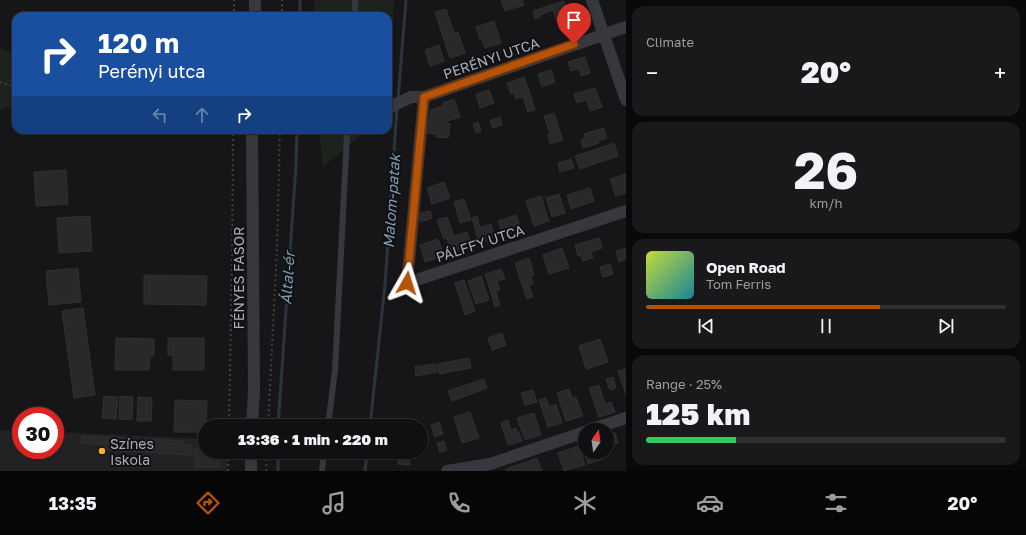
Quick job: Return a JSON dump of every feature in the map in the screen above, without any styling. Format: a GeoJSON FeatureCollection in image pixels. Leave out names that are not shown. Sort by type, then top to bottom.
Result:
{"type":"FeatureCollection","features":[{"type":"Feature","properties":{"kind":"street"},"geometry":{"type":"LineString","coordinates":[[254,12],[255,0]]}},
{"type":"Feature","properties":{"kind":"street"},"geometry":{"type":"LineString","coordinates":[[592,0],[626,100]]}},
{"type":"Feature","properties":{"kind":"street","name":"PERÉNYI UTCA"},"geometry":{"type":"LineString","coordinates":[[392,106],[411,97],[424,97],[626,27]]}},
{"type":"Feature","properties":{"kind":"street","name":"PÁLFFY UTCA"},"geometry":{"type":"LineString","coordinates":[[424,97],[407,283],[626,211]]}},
{"type":"Feature","properties":{"kind":"street","name":"FÉNYES FASOR"},"geometry":{"type":"LineString","coordinates":[[252,134],[254,391],[252,419]]}},
{"type":"Feature","properties":{"kind":"street"},"geometry":{"type":"LineString","coordinates":[[611,423],[626,418]]}},
{"type":"Feature","properties":{"kind":"street"},"geometry":{"type":"LineString","coordinates":[[448,471],[491,468],[578,435]]}},
{"type":"Feature","properties":{"kind":"street"},"geometry":{"type":"LineString","coordinates":[[251,459],[251,471]]}},
{"type":"Feature","properties":{"kind":"lane"},"geometry":{"type":"LineString","coordinates":[[355,0],[355,12]]}},
{"type":"Feature","properties":{"kind":"lane"},"geometry":{"type":"LineString","coordinates":[[329,419],[335,370],[348,134]]}},
{"type":"Feature","properties":{"kind":"lane"},"geometry":{"type":"LineString","coordinates":[[322,471],[323,459]]}},
{"type":"Feature","properties":{"kind":"path"},"geometry":{"type":"LineString","coordinates":[[234,0],[234,12]]}},
{"type":"Feature","properties":{"kind":"path"},"geometry":{"type":"LineString","coordinates":[[282,0],[282,12]]}},
{"type":"Feature","properties":{"kind":"path"},"geometry":{"type":"LineString","coordinates":[[0,82],[12,86]]}},
{"type":"Feature","properties":{"kind":"path"},"geometry":{"type":"LineString","coordinates":[[229,419],[233,134]]}},
{"type":"Feature","properties":{"kind":"path"},"geometry":{"type":"LineString","coordinates":[[268,419],[277,256],[280,134]]}},
{"type":"Feature","properties":{"kind":"path"},"geometry":{"type":"LineString","coordinates":[[228,459],[228,471]]}},
{"type":"Feature","properties":{"kind":"path"},"geometry":{"type":"LineString","coordinates":[[266,471],[267,459]]}},
{"type":"Feature","properties":{"kind":"shaded area"},"geometry":{"type":"Polygon","coordinates":[[[314,0],[394,0],[392,30],[392,12],[314,12],[314,0]]]}},
{"type":"Feature","properties":{"kind":"shaded area"},"geometry":{"type":"Polygon","coordinates":[[[0,48],[12,55],[12,105],[0,111],[0,48]]]}},
{"type":"Feature","properties":{"kind":"shaded area"},"geometry":{"type":"Polygon","coordinates":[[[319,134],[362,134],[361,135],[323,167],[319,134]]]}},
{"type":"Feature","properties":{"kind":"shaded area","name":"Színes Iskola"},"geometry":{"type":"Polygon","coordinates":[[[0,430],[12,431],[12,459],[64,459],[64,432],[198,439],[198,459],[228,459],[227,471],[0,471],[0,430]]]}},
{"type":"Feature","properties":{"kind":"building"},"geometry":{"type":"Polygon","coordinates":[[[501,0],[522,0],[524,5],[505,11],[501,0]]]}},
{"type":"Feature","properties":{"kind":"building"},"geometry":{"type":"Polygon","coordinates":[[[564,1],[568,13],[565,14],[567,19],[557,23],[551,5],[564,1]]]}},
{"type":"Feature","properties":{"kind":"building"},"geometry":{"type":"Polygon","coordinates":[[[551,5],[553,10],[540,15],[541,17],[535,19],[533,11],[551,5]]]}},
{"type":"Feature","properties":{"kind":"building"},"geometry":{"type":"Polygon","coordinates":[[[446,9],[454,33],[443,37],[435,12],[446,9]]]}},
{"type":"Feature","properties":{"kind":"building"},"geometry":{"type":"Polygon","coordinates":[[[494,21],[501,43],[485,48],[482,39],[480,40],[476,27],[494,21]]]}},
{"type":"Feature","properties":{"kind":"building"},"geometry":{"type":"Polygon","coordinates":[[[458,32],[465,53],[450,58],[443,37],[458,32]]]}},
{"type":"Feature","properties":{"kind":"building"},"geometry":{"type":"Polygon","coordinates":[[[439,45],[444,61],[430,66],[425,50],[439,45]]]}},
{"type":"Feature","properties":{"kind":"building"},"geometry":{"type":"Polygon","coordinates":[[[585,57],[590,73],[581,76],[579,69],[571,71],[568,62],[585,57]]]}},
{"type":"Feature","properties":{"kind":"building"},"geometry":{"type":"Polygon","coordinates":[[[551,70],[555,82],[542,87],[538,74],[551,70]]]}},
{"type":"Feature","properties":{"kind":"building"},"geometry":{"type":"Polygon","coordinates":[[[524,77],[530,94],[516,99],[514,93],[511,94],[507,83],[524,77]]]}},
{"type":"Feature","properties":{"kind":"building"},"geometry":{"type":"Polygon","coordinates":[[[595,88],[602,107],[590,111],[587,100],[577,103],[574,94],[595,88]]]}},
{"type":"Feature","properties":{"kind":"building"},"geometry":{"type":"Polygon","coordinates":[[[489,90],[494,103],[480,108],[476,94],[489,90]]]}},
{"type":"Feature","properties":{"kind":"building"},"geometry":{"type":"Polygon","coordinates":[[[530,94],[535,110],[528,112],[523,97],[530,94]]]}},
{"type":"Feature","properties":{"kind":"building"},"geometry":{"type":"Polygon","coordinates":[[[454,99],[460,117],[447,121],[447,123],[450,124],[448,138],[436,137],[436,134],[427,133],[431,110],[454,99]]]}},
{"type":"Feature","properties":{"kind":"building"},"geometry":{"type":"Polygon","coordinates":[[[554,113],[560,131],[550,134],[544,116],[554,113]]]}},
{"type":"Feature","properties":{"kind":"building"},"geometry":{"type":"Polygon","coordinates":[[[500,117],[502,125],[493,128],[490,121],[500,117]]]}},
{"type":"Feature","properties":{"kind":"building"},"geometry":{"type":"Polygon","coordinates":[[[478,122],[481,131],[476,133],[473,124],[478,122]]]}},
{"type":"Feature","properties":{"kind":"building"},"geometry":{"type":"Polygon","coordinates":[[[604,128],[607,138],[598,141],[599,143],[583,148],[581,140],[586,138],[584,134],[604,128]]]}},
{"type":"Feature","properties":{"kind":"building"},"geometry":{"type":"Polygon","coordinates":[[[560,131],[563,140],[550,144],[548,135],[560,131]]]}},
{"type":"Feature","properties":{"kind":"building"},"geometry":{"type":"Polygon","coordinates":[[[614,143],[618,156],[595,164],[591,151],[614,143]]]}},
{"type":"Feature","properties":{"kind":"building"},"geometry":{"type":"Polygon","coordinates":[[[591,151],[595,164],[580,169],[575,156],[591,151]]]}},
{"type":"Feature","properties":{"kind":"building"},"geometry":{"type":"Polygon","coordinates":[[[571,159],[574,168],[560,172],[558,163],[571,159]]]}},
{"type":"Feature","properties":{"kind":"building"},"geometry":{"type":"Polygon","coordinates":[[[66,170],[68,204],[36,206],[34,172],[66,170]]]}},
{"type":"Feature","properties":{"kind":"building"},"geometry":{"type":"Polygon","coordinates":[[[626,174],[626,193],[616,196],[610,179],[626,174]]]}},
{"type":"Feature","properties":{"kind":"building"},"geometry":{"type":"Polygon","coordinates":[[[444,182],[450,198],[432,204],[427,188],[444,182]]]}},
{"type":"Feature","properties":{"kind":"building"},"geometry":{"type":"Polygon","coordinates":[[[590,188],[594,201],[571,209],[567,195],[590,188]]]}},
{"type":"Feature","properties":{"kind":"building"},"geometry":{"type":"Polygon","coordinates":[[[559,194],[565,213],[552,217],[546,198],[559,194]]]}},
{"type":"Feature","properties":{"kind":"building"},"geometry":{"type":"Polygon","coordinates":[[[541,196],[549,221],[534,226],[526,201],[541,196]]]}},
{"type":"Feature","properties":{"kind":"building"},"geometry":{"type":"Polygon","coordinates":[[[464,199],[471,220],[460,223],[454,202],[464,199]]]}},
{"type":"Feature","properties":{"kind":"building"},"geometry":{"type":"Polygon","coordinates":[[[430,211],[432,218],[421,222],[418,214],[430,211]]]}},
{"type":"Feature","properties":{"kind":"building"},"geometry":{"type":"Polygon","coordinates":[[[516,215],[521,229],[503,235],[498,221],[516,215]]]}},
{"type":"Feature","properties":{"kind":"building"},"geometry":{"type":"Polygon","coordinates":[[[90,216],[92,251],[59,253],[57,218],[90,216]]]}},
{"type":"Feature","properties":{"kind":"building"},"geometry":{"type":"Polygon","coordinates":[[[477,216],[480,228],[475,229],[472,218],[477,216]]]}},
{"type":"Feature","properties":{"kind":"building"},"geometry":{"type":"Polygon","coordinates":[[[447,217],[454,236],[444,239],[437,220],[447,217]]]}},
{"type":"Feature","properties":{"kind":"building"},"geometry":{"type":"Polygon","coordinates":[[[491,224],[495,238],[479,243],[475,229],[491,224]]]}},
{"type":"Feature","properties":{"kind":"building"},"geometry":{"type":"Polygon","coordinates":[[[467,232],[470,241],[466,242],[468,247],[451,253],[447,238],[467,232]]]}},
{"type":"Feature","properties":{"kind":"building"},"geometry":{"type":"Polygon","coordinates":[[[599,238],[602,248],[591,252],[593,258],[583,261],[581,255],[578,256],[575,245],[599,238]]]}},
{"type":"Feature","properties":{"kind":"building"},"geometry":{"type":"Polygon","coordinates":[[[438,239],[444,256],[425,262],[420,245],[438,239]]]}},
{"type":"Feature","properties":{"kind":"building"},"geometry":{"type":"Polygon","coordinates":[[[562,248],[569,268],[549,274],[543,255],[562,248]]]}},
{"type":"Feature","properties":{"kind":"building"},"geometry":{"type":"Polygon","coordinates":[[[626,248],[626,259],[619,262],[616,251],[626,248]]]}},
{"type":"Feature","properties":{"kind":"building"},"geometry":{"type":"Polygon","coordinates":[[[529,258],[534,275],[531,276],[533,284],[523,288],[515,263],[529,258]]]}},
{"type":"Feature","properties":{"kind":"building"},"geometry":{"type":"Polygon","coordinates":[[[610,264],[613,274],[603,277],[600,267],[610,264]]]}},
{"type":"Feature","properties":{"kind":"building"},"geometry":{"type":"Polygon","coordinates":[[[78,268],[81,302],[49,305],[46,271],[78,268]]]}},
{"type":"Feature","properties":{"kind":"building"},"geometry":{"type":"Polygon","coordinates":[[[501,269],[505,279],[497,281],[500,290],[491,293],[485,274],[501,269]]]}},
{"type":"Feature","properties":{"kind":"building"},"geometry":{"type":"Polygon","coordinates":[[[144,275],[207,276],[206,305],[144,304],[144,275]]]}},
{"type":"Feature","properties":{"kind":"building"},"geometry":{"type":"Polygon","coordinates":[[[481,276],[489,300],[476,304],[468,281],[481,276]]]}},
{"type":"Feature","properties":{"kind":"building"},"geometry":{"type":"Polygon","coordinates":[[[464,280],[475,311],[465,315],[455,283],[464,280]]]}},
{"type":"Feature","properties":{"kind":"building"},"geometry":{"type":"Polygon","coordinates":[[[529,286],[533,297],[527,299],[523,288],[529,286]]]}},
{"type":"Feature","properties":{"kind":"building"},"geometry":{"type":"Polygon","coordinates":[[[496,292],[500,305],[495,307],[491,293],[496,292]]]}},
{"type":"Feature","properties":{"kind":"building"},"geometry":{"type":"Polygon","coordinates":[[[83,308],[95,395],[74,398],[62,311],[83,308]]]}},
{"type":"Feature","properties":{"kind":"building"},"geometry":{"type":"Polygon","coordinates":[[[502,333],[506,345],[492,350],[488,338],[502,333]]]}},
{"type":"Feature","properties":{"kind":"building"},"geometry":{"type":"Polygon","coordinates":[[[116,338],[154,339],[154,356],[150,356],[149,370],[115,370],[116,338]]]}},
{"type":"Feature","properties":{"kind":"building"},"geometry":{"type":"Polygon","coordinates":[[[168,338],[204,338],[204,370],[173,370],[173,355],[168,355],[168,338]]]}},
{"type":"Feature","properties":{"kind":"building"},"geometry":{"type":"Polygon","coordinates":[[[600,339],[608,362],[586,369],[579,346],[600,339]]]}},
{"type":"Feature","properties":{"kind":"building"},"geometry":{"type":"Polygon","coordinates":[[[469,358],[471,368],[439,374],[437,364],[469,358]]]}},
{"type":"Feature","properties":{"kind":"building"},"geometry":{"type":"Polygon","coordinates":[[[435,364],[437,372],[416,376],[415,367],[435,364]]]}},
{"type":"Feature","properties":{"kind":"building"},"geometry":{"type":"Polygon","coordinates":[[[625,369],[626,373],[626,395],[618,371],[625,369]]]}},
{"type":"Feature","properties":{"kind":"building"},"geometry":{"type":"Polygon","coordinates":[[[613,377],[616,388],[610,390],[606,379],[613,377]]]}},
{"type":"Feature","properties":{"kind":"building"},"geometry":{"type":"Polygon","coordinates":[[[484,379],[487,388],[452,401],[448,391],[484,379]]]}},
{"type":"Feature","properties":{"kind":"building"},"geometry":{"type":"Polygon","coordinates":[[[599,385],[605,404],[611,402],[615,412],[599,417],[589,388],[599,385]]]}},
{"type":"Feature","properties":{"kind":"building"},"geometry":{"type":"Polygon","coordinates":[[[569,389],[572,398],[576,397],[583,416],[566,421],[557,393],[569,389]]]}},
{"type":"Feature","properties":{"kind":"building"},"geometry":{"type":"Polygon","coordinates":[[[533,390],[537,402],[525,405],[521,393],[533,390]]]}},
{"type":"Feature","properties":{"kind":"building"},"geometry":{"type":"Polygon","coordinates":[[[104,396],[118,397],[116,419],[102,418],[104,396]]]}},
{"type":"Feature","properties":{"kind":"building"},"geometry":{"type":"Polygon","coordinates":[[[120,396],[133,397],[132,420],[119,419],[120,396]]]}},
{"type":"Feature","properties":{"kind":"building"},"geometry":{"type":"Polygon","coordinates":[[[138,397],[152,398],[151,421],[137,421],[138,397]]]}},
{"type":"Feature","properties":{"kind":"building"},"geometry":{"type":"Polygon","coordinates":[[[546,398],[549,407],[556,404],[562,423],[548,427],[539,400],[546,398]]]}},
{"type":"Feature","properties":{"kind":"building"},"geometry":{"type":"Polygon","coordinates":[[[175,400],[207,401],[206,419],[198,419],[198,432],[174,432],[175,400]]]}},
{"type":"Feature","properties":{"kind":"building"},"geometry":{"type":"Polygon","coordinates":[[[470,412],[479,438],[462,443],[454,417],[470,412]]]}},
{"type":"Feature","properties":{"kind":"building"},"geometry":{"type":"Polygon","coordinates":[[[534,413],[541,435],[525,440],[517,418],[534,413]]]}},
{"type":"Feature","properties":{"kind":"building"},"geometry":{"type":"Polygon","coordinates":[[[508,420],[511,430],[516,428],[522,441],[508,445],[501,423],[508,420]]]}},
{"type":"Feature","properties":{"kind":"building"},"geometry":{"type":"Polygon","coordinates":[[[439,422],[443,434],[435,437],[431,425],[439,422]]]}},
{"type":"Feature","properties":{"kind":"building"},"geometry":{"type":"Polygon","coordinates":[[[614,433],[618,443],[614,444],[614,433]]]}},
{"type":"Feature","properties":{"kind":"building"},"geometry":{"type":"Polygon","coordinates":[[[82,436],[136,439],[136,443],[145,443],[145,439],[184,441],[183,444],[192,445],[192,455],[104,450],[104,445],[82,443],[82,436]]]}},
{"type":"Feature","properties":{"kind":"building"},"geometry":{"type":"Polygon","coordinates":[[[444,441],[447,450],[440,452],[437,443],[444,441]]]}},
{"type":"Feature","properties":{"kind":"building"},"geometry":{"type":"Polygon","coordinates":[[[578,446],[578,459],[583,459],[585,465],[564,471],[558,453],[578,446]]]}},
{"type":"Feature","properties":{"kind":"building"},"geometry":{"type":"Polygon","coordinates":[[[195,449],[198,449],[198,459],[220,459],[219,467],[195,467],[195,449]]]}},
{"type":"Feature","properties":{"kind":"building"},"geometry":{"type":"Polygon","coordinates":[[[537,458],[542,471],[507,471],[506,469],[537,458]]]}},
{"type":"Feature","properties":{"kind":"building"},"geometry":{"type":"Polygon","coordinates":[[[398,459],[410,459],[410,465],[398,464],[398,459]]]}},
{"type":"Feature","properties":{"kind":"building"},"geometry":{"type":"Polygon","coordinates":[[[586,459],[604,459],[588,464],[586,459]]]}},
{"type":"Feature","properties":{"kind":"waterway","name":"Által-ér"},"geometry":{"type":"LineString","coordinates":[[300,0],[300,12]]}},
{"type":"Feature","properties":{"kind":"waterway","name":"Malom-patak"},"geometry":{"type":"LineString","coordinates":[[398,99],[406,0]]}},
{"type":"Feature","properties":{"kind":"waterway","name":"Malom-patak"},"geometry":{"type":"LineString","coordinates":[[371,419],[385,285],[397,107]]}},
{"type":"Feature","properties":{"kind":"waterway","name":"Által-ér"},"geometry":{"type":"LineString","coordinates":[[278,419],[297,134]]}},
{"type":"Feature","properties":{"kind":"waterway","name":"Által-ér"},"geometry":{"type":"LineString","coordinates":[[278,459],[278,471]]}},
{"type":"Feature","properties":{"kind":"waterway","name":"Malom-patak"},"geometry":{"type":"LineString","coordinates":[[365,471],[366,459]]}},
{"type":"Feature","properties":{"kind":"place","name":"Színes Iskola"},"geometry":{"type":"Point","coordinates":[102,451]}},
{"type":"Feature","properties":{"kind":"route"},"geometry":{"type":"LineString","coordinates":[[407,283],[424,97],[574,44]]}}]}
